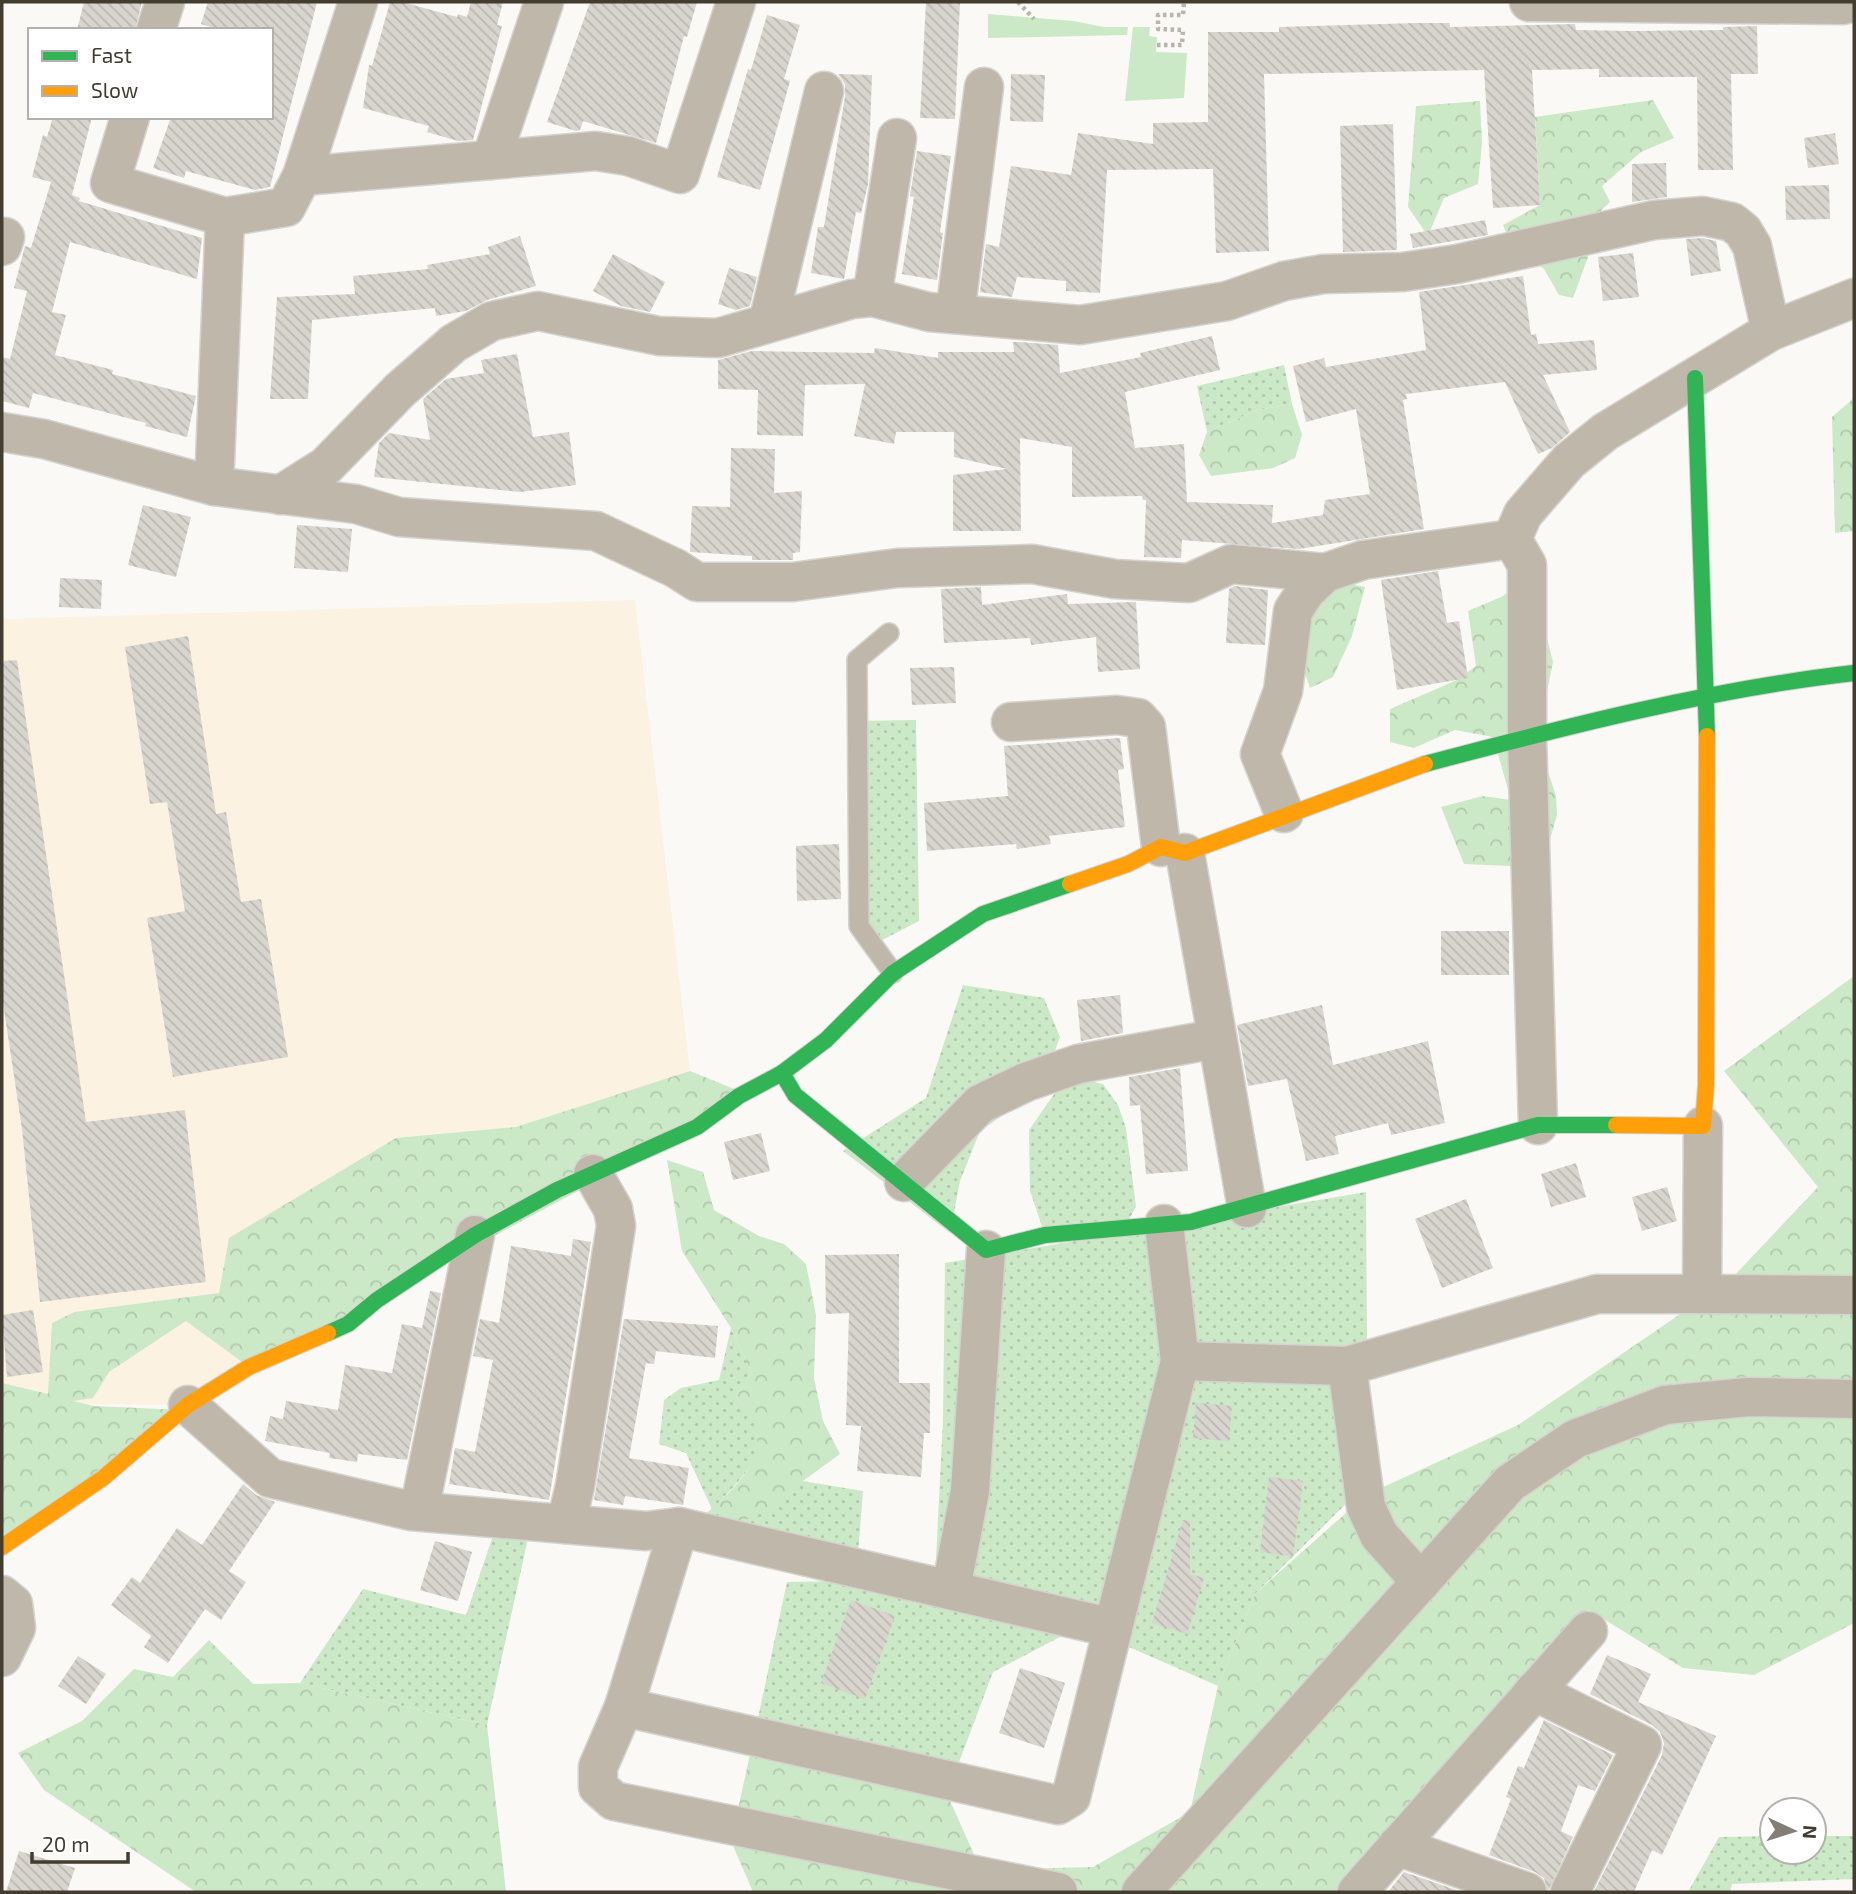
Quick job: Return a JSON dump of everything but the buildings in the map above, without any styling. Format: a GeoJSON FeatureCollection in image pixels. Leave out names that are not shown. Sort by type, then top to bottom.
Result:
{"type":"FeatureCollection","features":[{"type":"Feature","properties":{"kind":"street"},"geometry":{"type":"LineString","coordinates":[[157,28],[165,2]]}},
{"type":"Feature","properties":{"kind":"street"},"geometry":{"type":"LineString","coordinates":[[129,119],[110,183],[225,218],[286,207],[302,176],[358,2]]}},
{"type":"Feature","properties":{"kind":"street"},"geometry":{"type":"LineString","coordinates":[[491,160],[544,2]]}},
{"type":"Feature","properties":{"kind":"street"},"geometry":{"type":"LineString","coordinates":[[302,176],[596,151],[628,156],[680,174],[736,2]]}},
{"type":"Feature","properties":{"kind":"street"},"geometry":{"type":"LineString","coordinates":[[1529,2],[1844,5]]}},
{"type":"Feature","properties":{"kind":"street"},"geometry":{"type":"LineString","coordinates":[[955,314],[984,87]]}},
{"type":"Feature","properties":{"kind":"street"},"geometry":{"type":"LineString","coordinates":[[768,323],[824,91]]}},
{"type":"Feature","properties":{"kind":"street"},"geometry":{"type":"LineString","coordinates":[[872,297],[897,138]]}},
{"type":"Feature","properties":{"kind":"street"},"geometry":{"type":"LineString","coordinates":[[280,495],[326,466],[400,390],[454,343],[492,321],[538,311],[659,335],[718,338],[852,299],[872,297],[929,312],[1080,325],[1227,301],[1284,281],[1310,276],[1403,272],[1443,266],[1654,220],[1703,216],[1732,222],[1743,231],[1752,246],[1771,331]]}},
{"type":"Feature","properties":{"kind":"street"},"geometry":{"type":"LineString","coordinates":[[214,486],[225,218]]}},
{"type":"Feature","properties":{"kind":"street"},"geometry":{"type":"LineString","coordinates":[[1512,539],[1522,514],[1569,461],[1605,432],[1771,331],[1854,298]]}},
{"type":"Feature","properties":{"kind":"street"},"geometry":{"type":"LineString","coordinates":[[1695,378],[1707,699],[1706,1084],[1703,1126],[1702,1294]]}},
{"type":"Feature","properties":{"kind":"street"},"geometry":{"type":"LineString","coordinates":[[2,432],[44,439],[214,486],[356,504],[399,517],[596,531],[676,568],[697,582],[793,582],[897,568],[1032,564],[1115,579],[1189,583],[1231,564],[1325,572],[1385,556],[1512,539]]}},
{"type":"Feature","properties":{"kind":"street"},"geometry":{"type":"LineString","coordinates":[[1512,539],[1527,565],[1527,737],[1538,1125]]}},
{"type":"Feature","properties":{"kind":"street"},"geometry":{"type":"LineString","coordinates":[[1284,813],[1260,754],[1283,691],[1293,611],[1306,591],[1325,572]]}},
{"type":"Feature","properties":{"kind":"street"},"geometry":{"type":"LineString","coordinates":[[2,1547],[103,1478],[188,1405],[249,1367],[348,1324],[377,1300],[475,1235],[556,1190],[697,1127],[739,1096],[782,1073],[826,1040],[893,973],[983,914],[1173,850],[1221,841],[1284,813],[1419,766],[1527,737],[1793,680],[1854,673]]}},
{"type":"Feature","properties":{"kind":"street"},"geometry":{"type":"LineString","coordinates":[[1011,722],[1117,715],[1138,718],[1146,727],[1215,1039],[1247,1208]]}},
{"type":"Feature","properties":{"kind":"street"},"geometry":{"type":"LineString","coordinates":[[904,1182],[980,1104],[1026,1082],[1078,1064],[1215,1039]]}},
{"type":"Feature","properties":{"kind":"street"},"geometry":{"type":"LineString","coordinates":[[782,1073],[795,1095],[986,1250]]}},
{"type":"Feature","properties":{"kind":"street"},"geometry":{"type":"LineString","coordinates":[[986,1250],[1045,1235],[1191,1222],[1538,1125],[1703,1126]]}},
{"type":"Feature","properties":{"kind":"street"},"geometry":{"type":"LineString","coordinates":[[566,1524],[575,1486],[617,1226],[613,1209],[593,1174]]}},
{"type":"Feature","properties":{"kind":"street"},"geometry":{"type":"LineString","coordinates":[[624,1707],[1058,1805],[1071,1797],[1180,1361],[1164,1224]]}},
{"type":"Feature","properties":{"kind":"street"},"geometry":{"type":"LineString","coordinates":[[419,1511],[475,1235]]}},
{"type":"Feature","properties":{"kind":"street"},"geometry":{"type":"LineString","coordinates":[[951,1589],[970,1491],[986,1250]]}},
{"type":"Feature","properties":{"kind":"street"},"geometry":{"type":"LineString","coordinates":[[1180,1361],[1347,1366],[1597,1294],[1854,1295]]}},
{"type":"Feature","properties":{"kind":"street"},"geometry":{"type":"LineString","coordinates":[[1347,1366],[1366,1507],[1379,1535],[1421,1581]]}},
{"type":"Feature","properties":{"kind":"street"},"geometry":{"type":"LineString","coordinates":[[1141,1892],[1510,1483],[1575,1439],[1665,1405],[1748,1397],[1854,1399]]}},
{"type":"Feature","properties":{"kind":"street"},"geometry":{"type":"LineString","coordinates":[[188,1405],[270,1478],[419,1511],[646,1531],[679,1527],[1113,1628]]}},
{"type":"Feature","properties":{"kind":"street"},"geometry":{"type":"LineString","coordinates":[[679,1527],[624,1707],[597,1767],[598,1787],[614,1801],[1058,1892]]}},
{"type":"Feature","properties":{"kind":"street"},"geometry":{"type":"LineString","coordinates":[[2,1595],[13,1604],[16,1628],[2,1657]]}},
{"type":"Feature","properties":{"kind":"street"},"geometry":{"type":"LineString","coordinates":[[1357,1892],[1588,1632]]}},
{"type":"Feature","properties":{"kind":"street"},"geometry":{"type":"LineString","coordinates":[[1534,1691],[1642,1745],[1570,1892]]}},
{"type":"Feature","properties":{"kind":"street"},"geometry":{"type":"LineString","coordinates":[[1397,1846],[1527,1892]]}},
{"type":"Feature","properties":{"kind":"lane"},"geometry":{"type":"LineString","coordinates":[[889,633],[856,660],[859,926],[893,973]]}},
{"type":"Feature","properties":{"kind":"path"},"geometry":{"type":"LineString","coordinates":[[1018,2],[1034,19]]}},
{"type":"Feature","properties":{"kind":"path"},"geometry":{"type":"LineString","coordinates":[[1157,45],[1182,45],[1183,30],[1158,29],[1158,15],[1184,15],[1184,2]]}},
{"type":"Feature","properties":{"kind":"shaded area"},"geometry":{"type":"Polygon","coordinates":[[[635,600],[690,1071],[739,1096],[188,1405],[58,1404],[2,1386],[2,619],[635,600]]]}},
{"type":"Feature","properties":{"kind":"green space"},"geometry":{"type":"Polygon","coordinates":[[[988,14],[1073,21],[1104,27],[1128,27],[1127,35],[988,38],[988,14]]]}},
{"type":"Feature","properties":{"kind":"green space"},"geometry":{"type":"Polygon","coordinates":[[[1133,27],[1150,27],[1149,36],[1157,37],[1156,52],[1187,53],[1184,98],[1125,101],[1133,27]]]}},
{"type":"Feature","properties":{"kind":"green space"},"geometry":{"type":"Polygon","coordinates":[[[1653,100],[1674,138],[1641,152],[1602,186],[1610,202],[1586,225],[1588,257],[1573,298],[1559,295],[1544,269],[1510,242],[1503,225],[1540,205],[1535,117],[1653,100]]]}},
{"type":"Feature","properties":{"kind":"green space"},"geometry":{"type":"Polygon","coordinates":[[[1480,101],[1482,143],[1478,184],[1444,198],[1428,236],[1408,207],[1416,106],[1480,101]]]}},
{"type":"Feature","properties":{"kind":"green space"},"geometry":{"type":"Polygon","coordinates":[[[1284,365],[1292,404],[1257,410],[1207,432],[1197,386],[1284,365]]]}},
{"type":"Feature","properties":{"kind":"green space"},"geometry":{"type":"Polygon","coordinates":[[[1854,398],[1854,531],[1835,533],[1832,417],[1854,398]]]}},
{"type":"Feature","properties":{"kind":"green space"},"geometry":{"type":"Polygon","coordinates":[[[1292,404],[1302,435],[1295,458],[1273,468],[1211,476],[1199,455],[1207,432],[1257,410],[1292,404]]]}},
{"type":"Feature","properties":{"kind":"green space"},"geometry":{"type":"Polygon","coordinates":[[[1343,582],[1365,587],[1352,636],[1333,677],[1310,688],[1297,650],[1311,603],[1343,582]]]}},
{"type":"Feature","properties":{"kind":"green space"},"geometry":{"type":"Polygon","coordinates":[[[1521,584],[1538,603],[1553,662],[1542,716],[1544,759],[1556,796],[1557,815],[1547,850],[1510,866],[1464,864],[1441,807],[1483,796],[1511,800],[1493,737],[1455,730],[1414,748],[1390,742],[1390,709],[1457,680],[1476,666],[1468,611],[1501,597],[1521,584]]]}},
{"type":"Feature","properties":{"kind":"green space"},"geometry":{"type":"Polygon","coordinates":[[[916,720],[919,921],[865,949],[857,721],[916,720]]]}},
{"type":"Feature","properties":{"kind":"green space"},"geometry":{"type":"Polygon","coordinates":[[[1854,976],[1854,1623],[1754,1675],[1683,1668],[1589,1610],[1354,1892],[753,1892],[731,1841],[758,1718],[947,1794],[981,1870],[1093,1867],[1190,1812],[1218,1686],[1255,1594],[1366,1495],[1518,1425],[1730,1280],[1818,1187],[1724,1071],[1854,976]]]}},
{"type":"Feature","properties":{"kind":"green space"},"geometry":{"type":"Polygon","coordinates":[[[963,985],[1044,998],[1060,1037],[1041,1089],[980,1131],[960,1181],[950,1233],[843,1151],[926,1098],[963,985]]]}},
{"type":"Feature","properties":{"kind":"green space"},"geometry":{"type":"Polygon","coordinates":[[[690,1071],[754,1097],[249,1367],[186,1321],[109,1372],[93,1398],[73,1401],[94,1406],[183,1410],[2,1545],[2,1383],[48,1394],[52,1323],[74,1312],[219,1293],[229,1238],[396,1138],[516,1127],[690,1071]]]}},
{"type":"Feature","properties":{"kind":"green space"},"geometry":{"type":"Polygon","coordinates":[[[1066,1077],[1103,1084],[1118,1105],[1126,1128],[1136,1207],[1125,1226],[1045,1235],[1030,1191],[1029,1130],[1066,1077]]]}},
{"type":"Feature","properties":{"kind":"green space"},"geometry":{"type":"Polygon","coordinates":[[[667,1160],[703,1172],[714,1210],[759,1236],[784,1244],[806,1264],[816,1315],[814,1378],[823,1421],[840,1454],[803,1481],[782,1504],[738,1523],[712,1509],[738,1483],[754,1457],[756,1429],[749,1413],[736,1397],[752,1373],[731,1328],[682,1251],[667,1160]]]}},
{"type":"Feature","properties":{"kind":"green space"},"geometry":{"type":"Polygon","coordinates":[[[1366,1192],[1368,1482],[1255,1594],[1218,1686],[1081,1626],[993,1672],[947,1794],[758,1718],[787,1582],[852,1581],[662,1542],[712,1509],[686,1453],[659,1444],[664,1400],[681,1388],[719,1380],[731,1328],[752,1373],[736,1397],[750,1414],[757,1430],[758,1444],[748,1470],[713,1509],[782,1503],[803,1481],[863,1491],[856,1580],[935,1579],[943,1420],[945,1263],[1366,1192]]]}},
{"type":"Feature","properties":{"kind":"green space"},"geometry":{"type":"Polygon","coordinates":[[[495,1530],[529,1534],[487,1725],[300,1683],[363,1589],[466,1615],[495,1530]]]}},
{"type":"Feature","properties":{"kind":"green space"},"geometry":{"type":"Polygon","coordinates":[[[209,1640],[253,1684],[300,1683],[487,1725],[506,1892],[196,1892],[44,1790],[18,1753],[82,1721],[134,1669],[173,1677],[209,1640]]]}},
{"type":"Feature","properties":{"kind":"green space"},"geometry":{"type":"Polygon","coordinates":[[[1758,1836],[1758,1866],[1828,1866],[1828,1836],[1854,1836],[1854,1879],[1732,1884],[1730,1892],[1688,1892],[1719,1837],[1758,1836]]]}},
{"type":"Feature","properties":{"kind":"traffic: fast"},"geometry":{"type":"LineString","coordinates":[[1695,378],[1707,736]]}},
{"type":"Feature","properties":{"kind":"traffic: fast"},"geometry":{"type":"LineString","coordinates":[[1425,764],[1584,723],[1693,699],[1854,673]]}},
{"type":"Feature","properties":{"kind":"traffic: fast"},"geometry":{"type":"LineString","coordinates":[[328,1333],[348,1324],[377,1300],[475,1235],[557,1190],[697,1127],[739,1096],[782,1073],[826,1040],[893,973],[983,914],[1070,884]]}},
{"type":"Feature","properties":{"kind":"traffic: fast"},"geometry":{"type":"LineString","coordinates":[[782,1073],[795,1095],[986,1250],[1045,1235],[1191,1222],[1538,1125],[1616,1125]]}},
{"type":"Feature","properties":{"kind":"traffic: slow"},"geometry":{"type":"LineString","coordinates":[[1616,1125],[1703,1126],[1706,1085],[1707,736]]}},
{"type":"Feature","properties":{"kind":"traffic: slow"},"geometry":{"type":"LineString","coordinates":[[1070,884],[1128,864],[1161,847],[1185,853],[1425,764]]}},
{"type":"Feature","properties":{"kind":"traffic: slow"},"geometry":{"type":"LineString","coordinates":[[2,1547],[103,1478],[188,1405],[249,1367],[328,1333]]}}]}
